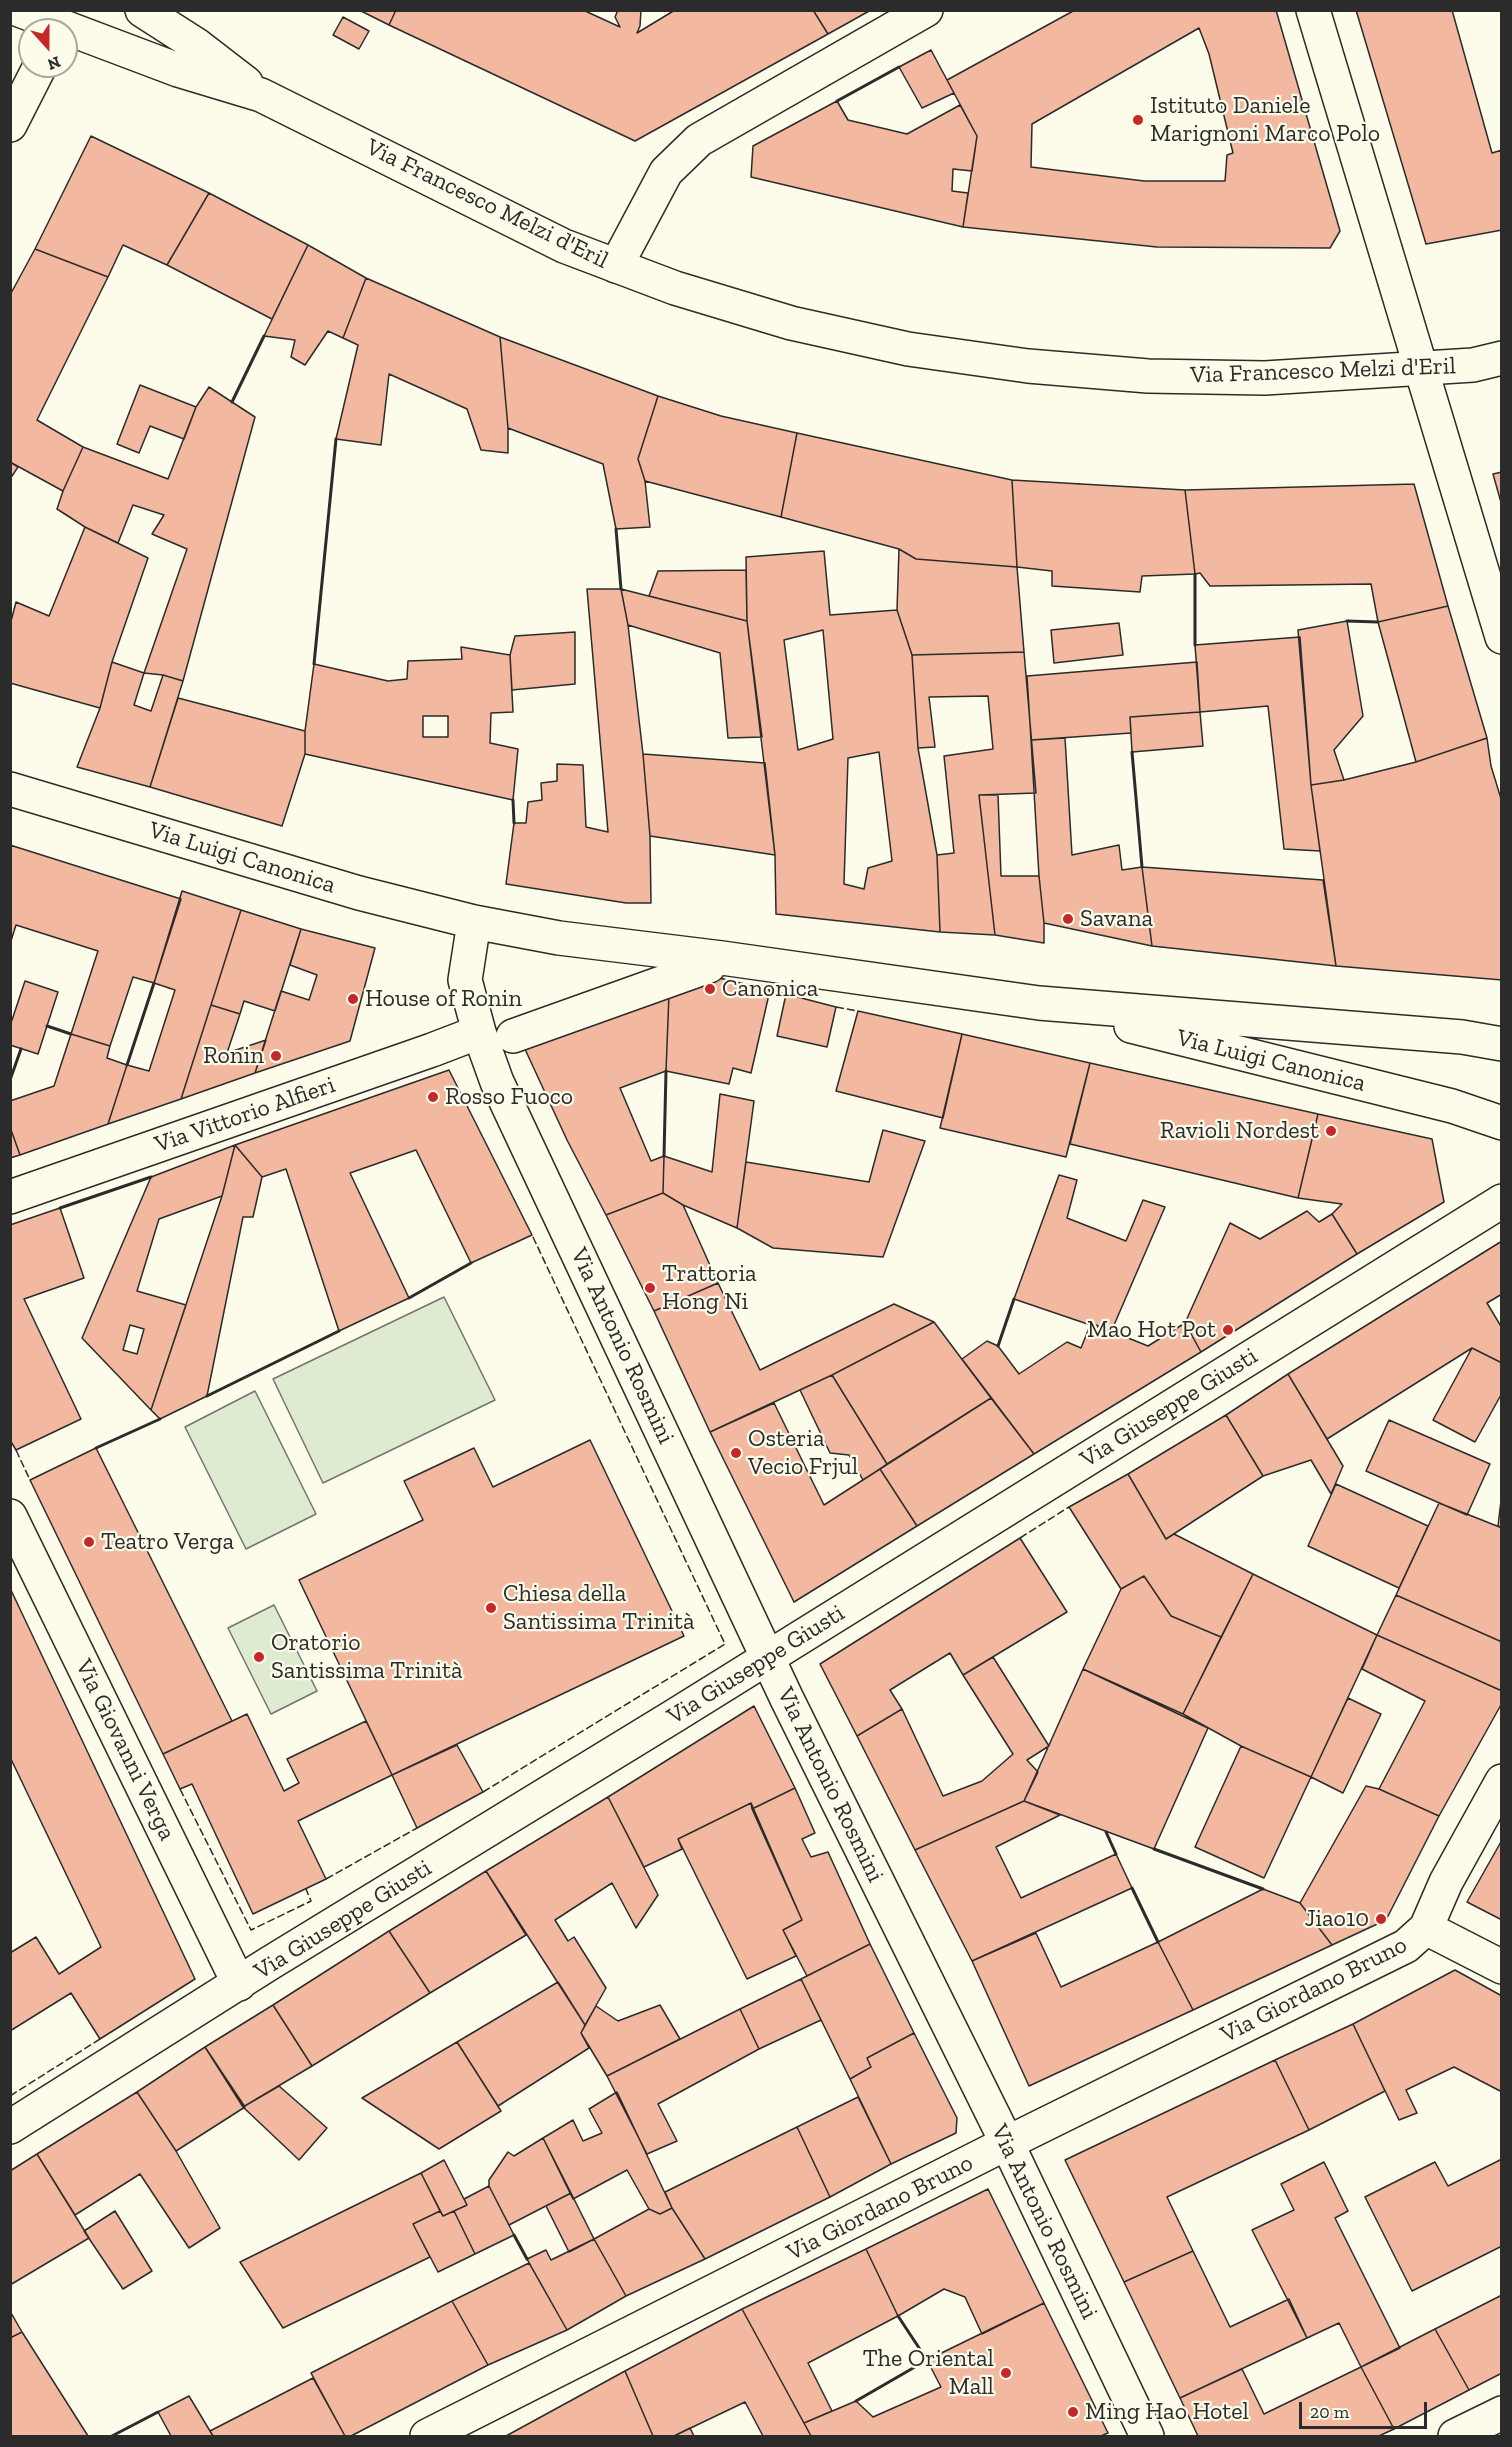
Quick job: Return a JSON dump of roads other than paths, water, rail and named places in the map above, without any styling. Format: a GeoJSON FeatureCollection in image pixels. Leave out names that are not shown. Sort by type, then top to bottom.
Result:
{"type":"FeatureCollection","features":[{"type":"Feature","properties":{"kind":"street","name":"Via Francesco Melzi d'Eril"},"geometry":{"type":"LineString","coordinates":[[19,10],[47,18]]}},
{"type":"Feature","properties":{"kind":"street","name":"Via Francesco Melzi d'Eril"},"geometry":{"type":"LineString","coordinates":[[142,10],[198,46],[261,95]]}},
{"type":"Feature","properties":{"kind":"street"},"geometry":{"type":"LineString","coordinates":[[616,266],[666,172],[699,140],[926,10]]}},
{"type":"Feature","properties":{"kind":"street"},"geometry":{"type":"LineString","coordinates":[[1313,10],[1502,637]]}},
{"type":"Feature","properties":{"kind":"street","name":"Via Francesco Melzi d'Eril"},"geometry":{"type":"LineString","coordinates":[[78,29],[178,70],[261,95],[564,246],[675,288],[791,323],[908,349],[1028,366],[1148,376],[1265,378],[1473,365],[1502,358]]}},
{"type":"Feature","properties":{"kind":"street"},"geometry":{"type":"LineString","coordinates":[[10,125],[34,78]]}},
{"type":"Feature","properties":{"kind":"street","name":"Via Luigi Canonica"},"geometry":{"type":"LineString","coordinates":[[10,789],[360,893],[474,922],[559,938],[715,962],[1039,1003],[1462,1037],[1502,1044]]}},
{"type":"Feature","properties":{"kind":"street","name":"Via Antonio Rosmini"},"geometry":{"type":"LineString","coordinates":[[474,922],[465,980],[479,1032],[506,1100],[768,1658],[1007,2143],[1147,2436]]}},
{"type":"Feature","properties":{"kind":"street"},"geometry":{"type":"LineString","coordinates":[[513,1036],[715,962]]}},
{"type":"Feature","properties":{"kind":"street","name":"Via Luigi Canonica"},"geometry":{"type":"LineString","coordinates":[[1039,1003],[1441,1103],[1502,1123]]}},
{"type":"Feature","properties":{"kind":"street","name":"Via Vittorio Alfieri"},"geometry":{"type":"LineString","coordinates":[[10,1197],[459,1041],[479,1032]]}},
{"type":"Feature","properties":{"kind":"street","name":"Via Giuseppe Giusti"},"geometry":{"type":"LineString","coordinates":[[10,2127],[1502,1201]]}},
{"type":"Feature","properties":{"kind":"street","name":"Via Giovanni Verga"},"geometry":{"type":"LineString","coordinates":[[10,1516],[239,1984]]}},
{"type":"Feature","properties":{"kind":"street"},"geometry":{"type":"LineString","coordinates":[[1502,1781],[1446,1882],[1426,1928],[1502,1967]]}},
{"type":"Feature","properties":{"kind":"street","name":"Via Giordano Bruno"},"geometry":{"type":"LineString","coordinates":[[427,2436],[1007,2143],[1406,1946],[1426,1928]]}},
{"type":"Feature","properties":{"kind":"street"},"geometry":{"type":"LineString","coordinates":[[1455,2436],[1502,2413]]}},
{"type":"Feature","properties":{"kind":"place","name":"Istituto Daniele Marignoni Marco Polo"},"geometry":{"type":"Point","coordinates":[1138,120]}},
{"type":"Feature","properties":{"kind":"place","name":"Savana"},"geometry":{"type":"Point","coordinates":[1068,919]}},
{"type":"Feature","properties":{"kind":"place","name":"Canonica"},"geometry":{"type":"Point","coordinates":[710,989]}},
{"type":"Feature","properties":{"kind":"place","name":"House of Ronin"},"geometry":{"type":"Point","coordinates":[353,999]}},
{"type":"Feature","properties":{"kind":"place","name":"Ronin"},"geometry":{"type":"Point","coordinates":[276,1056]}},
{"type":"Feature","properties":{"kind":"place","name":"Rosso Fuoco"},"geometry":{"type":"Point","coordinates":[433,1097]}},
{"type":"Feature","properties":{"kind":"place","name":"Ravioli Nordest"},"geometry":{"type":"Point","coordinates":[1331,1131]}},
{"type":"Feature","properties":{"kind":"place","name":"Trattoria Hong Ni"},"geometry":{"type":"Point","coordinates":[650,1288]}},
{"type":"Feature","properties":{"kind":"place","name":"Mao Hot Pot"},"geometry":{"type":"Point","coordinates":[1228,1330]}},
{"type":"Feature","properties":{"kind":"place","name":"Osteria Vecio Frjul"},"geometry":{"type":"Point","coordinates":[736,1453]}},
{"type":"Feature","properties":{"kind":"place","name":"Teatro Verga"},"geometry":{"type":"Point","coordinates":[89,1542]}},
{"type":"Feature","properties":{"kind":"place","name":"Chiesa della Santissima Trinità"},"geometry":{"type":"Point","coordinates":[491,1608]}},
{"type":"Feature","properties":{"kind":"place","name":"Oratorio Santissima Trinità"},"geometry":{"type":"Point","coordinates":[259,1657]}},
{"type":"Feature","properties":{"kind":"place","name":"Jiao10"},"geometry":{"type":"Point","coordinates":[1381,1919]}},
{"type":"Feature","properties":{"kind":"place","name":"The Oriental Mall"},"geometry":{"type":"Point","coordinates":[1006,2373]}},
{"type":"Feature","properties":{"kind":"place","name":"Ming Hao Hotel"},"geometry":{"type":"Point","coordinates":[1073,2412]}}]}
